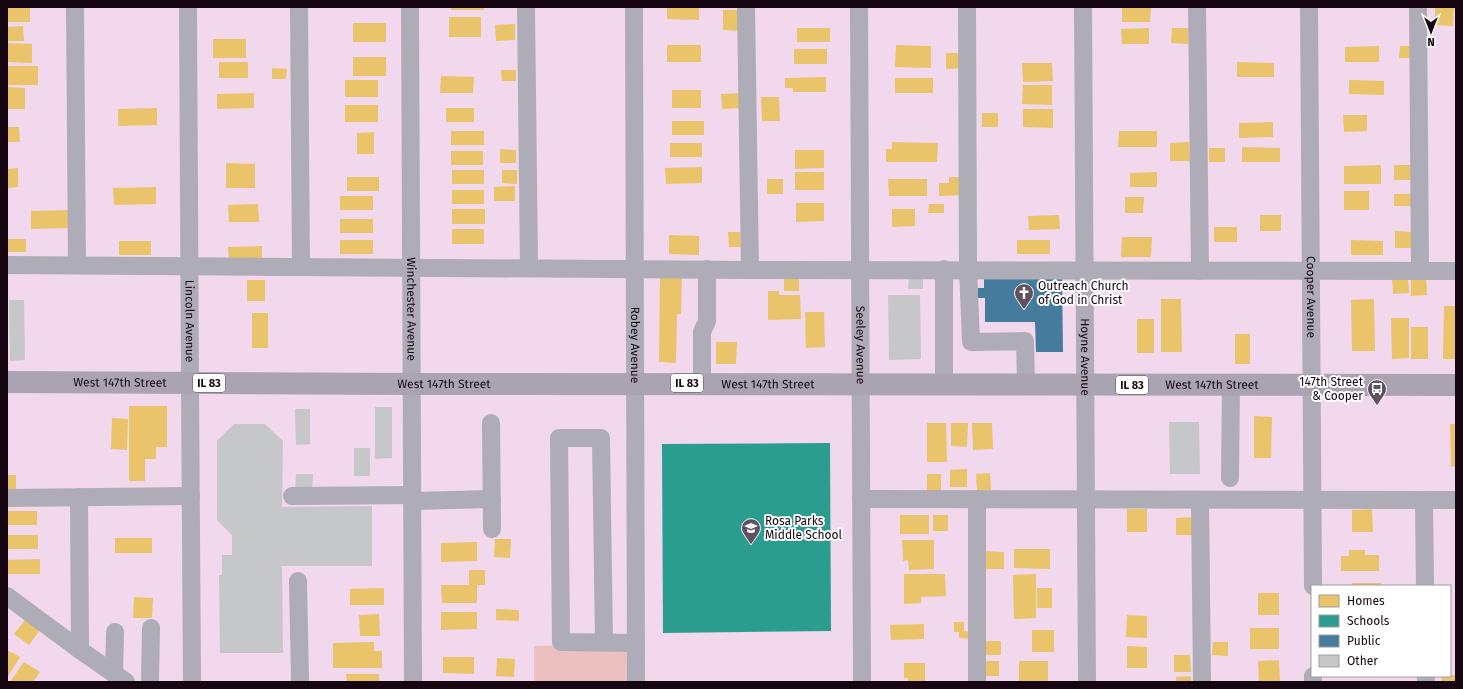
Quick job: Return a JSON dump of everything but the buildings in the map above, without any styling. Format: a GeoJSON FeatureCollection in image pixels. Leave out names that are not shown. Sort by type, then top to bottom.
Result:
{"type":"FeatureCollection","features":[{"type":"Feature","properties":{"kind":"main road","name":"West 147th Street"},"geometry":{"type":"LineString","coordinates":[[7,382],[1456,385]]}},
{"type":"Feature","properties":{"kind":"street"},"geometry":{"type":"LineString","coordinates":[[75,7],[77,265]]}},
{"type":"Feature","properties":{"kind":"street","name":"Lincoln Avenue"},"geometry":{"type":"LineString","coordinates":[[188,7],[192,682]]}},
{"type":"Feature","properties":{"kind":"street"},"geometry":{"type":"LineString","coordinates":[[299,7],[301,266]]}},
{"type":"Feature","properties":{"kind":"street","name":"Winchester Avenue"},"geometry":{"type":"LineString","coordinates":[[410,7],[413,682]]}},
{"type":"Feature","properties":{"kind":"street"},"geometry":{"type":"LineString","coordinates":[[526,7],[530,267]]}},
{"type":"Feature","properties":{"kind":"street","name":"Robey Avenue"},"geometry":{"type":"LineString","coordinates":[[634,7],[636,682]]}},
{"type":"Feature","properties":{"kind":"street"},"geometry":{"type":"LineString","coordinates":[[746,7],[750,270]]}},
{"type":"Feature","properties":{"kind":"street","name":"Seeley Avenue"},"geometry":{"type":"LineString","coordinates":[[859,7],[862,682]]}},
{"type":"Feature","properties":{"kind":"street"},"geometry":{"type":"LineString","coordinates":[[967,7],[968,269],[971,342],[1025,341],[1026,384]]}},
{"type":"Feature","properties":{"kind":"street","name":"Hoyne Avenue"},"geometry":{"type":"LineString","coordinates":[[1083,7],[1087,682]]}},
{"type":"Feature","properties":{"kind":"street"},"geometry":{"type":"LineString","coordinates":[[1197,7],[1200,271]]}},
{"type":"Feature","properties":{"kind":"street","name":"Cooper Avenue"},"geometry":{"type":"LineString","coordinates":[[1309,7],[1313,585]]}},
{"type":"Feature","properties":{"kind":"street"},"geometry":{"type":"LineString","coordinates":[[1418,7],[1420,271]]}},
{"type":"Feature","properties":{"kind":"street"},"geometry":{"type":"LineString","coordinates":[[7,265],[530,267],[750,270],[968,269],[1456,271]]}},
{"type":"Feature","properties":{"kind":"street"},"geometry":{"type":"LineString","coordinates":[[702,383],[702,332],[707,321],[707,269]]}},
{"type":"Feature","properties":{"kind":"street"},"geometry":{"type":"LineString","coordinates":[[944,269],[944,384]]}},
{"type":"Feature","properties":{"kind":"street"},"geometry":{"type":"LineString","coordinates":[[1230,478],[1231,385]]}},
{"type":"Feature","properties":{"kind":"street"},"geometry":{"type":"LineString","coordinates":[[491,423],[492,529]]}},
{"type":"Feature","properties":{"kind":"street"},"geometry":{"type":"LineString","coordinates":[[604,643],[601,438],[559,438],[561,642],[604,643],[636,643]]}},
{"type":"Feature","properties":{"kind":"street"},"geometry":{"type":"LineString","coordinates":[[7,498],[191,496]]}},
{"type":"Feature","properties":{"kind":"street"},"geometry":{"type":"LineString","coordinates":[[292,496],[492,499]]}},
{"type":"Feature","properties":{"kind":"street"},"geometry":{"type":"LineString","coordinates":[[79,497],[80,650]]}},
{"type":"Feature","properties":{"kind":"street"},"geometry":{"type":"LineString","coordinates":[[862,499],[1456,500]]}},
{"type":"Feature","properties":{"kind":"street"},"geometry":{"type":"LineString","coordinates":[[977,499],[977,682]]}},
{"type":"Feature","properties":{"kind":"street"},"geometry":{"type":"LineString","coordinates":[[1200,500],[1202,682]]}},
{"type":"Feature","properties":{"kind":"street"},"geometry":{"type":"LineString","coordinates":[[1424,500],[1425,585]]}},
{"type":"Feature","properties":{"kind":"street"},"geometry":{"type":"LineString","coordinates":[[298,581],[300,682]]}},
{"type":"Feature","properties":{"kind":"street"},"geometry":{"type":"LineString","coordinates":[[7,596],[120,678]]}},
{"type":"Feature","properties":{"kind":"street"},"geometry":{"type":"LineString","coordinates":[[150,682],[151,628]]}},
{"type":"Feature","properties":{"kind":"street"},"geometry":{"type":"LineString","coordinates":[[115,632],[120,678]]}},
{"type":"Feature","properties":{"kind":"shaded area"},"geometry":{"type":"Polygon","coordinates":[[[636,643],[636,682],[534,682],[534,646],[636,643]]]}},
{"type":"Feature","properties":{"kind":"place","name":"Outreach Church of God in Christ"},"geometry":{"type":"Point","coordinates":[1024,310]}},
{"type":"Feature","properties":{"kind":"place","name":"147th Street & Cooper"},"geometry":{"type":"Point","coordinates":[1377,406]}},
{"type":"Feature","properties":{"kind":"place","name":"Rosa Parks Middle School"},"geometry":{"type":"Point","coordinates":[751,545]}}]}
